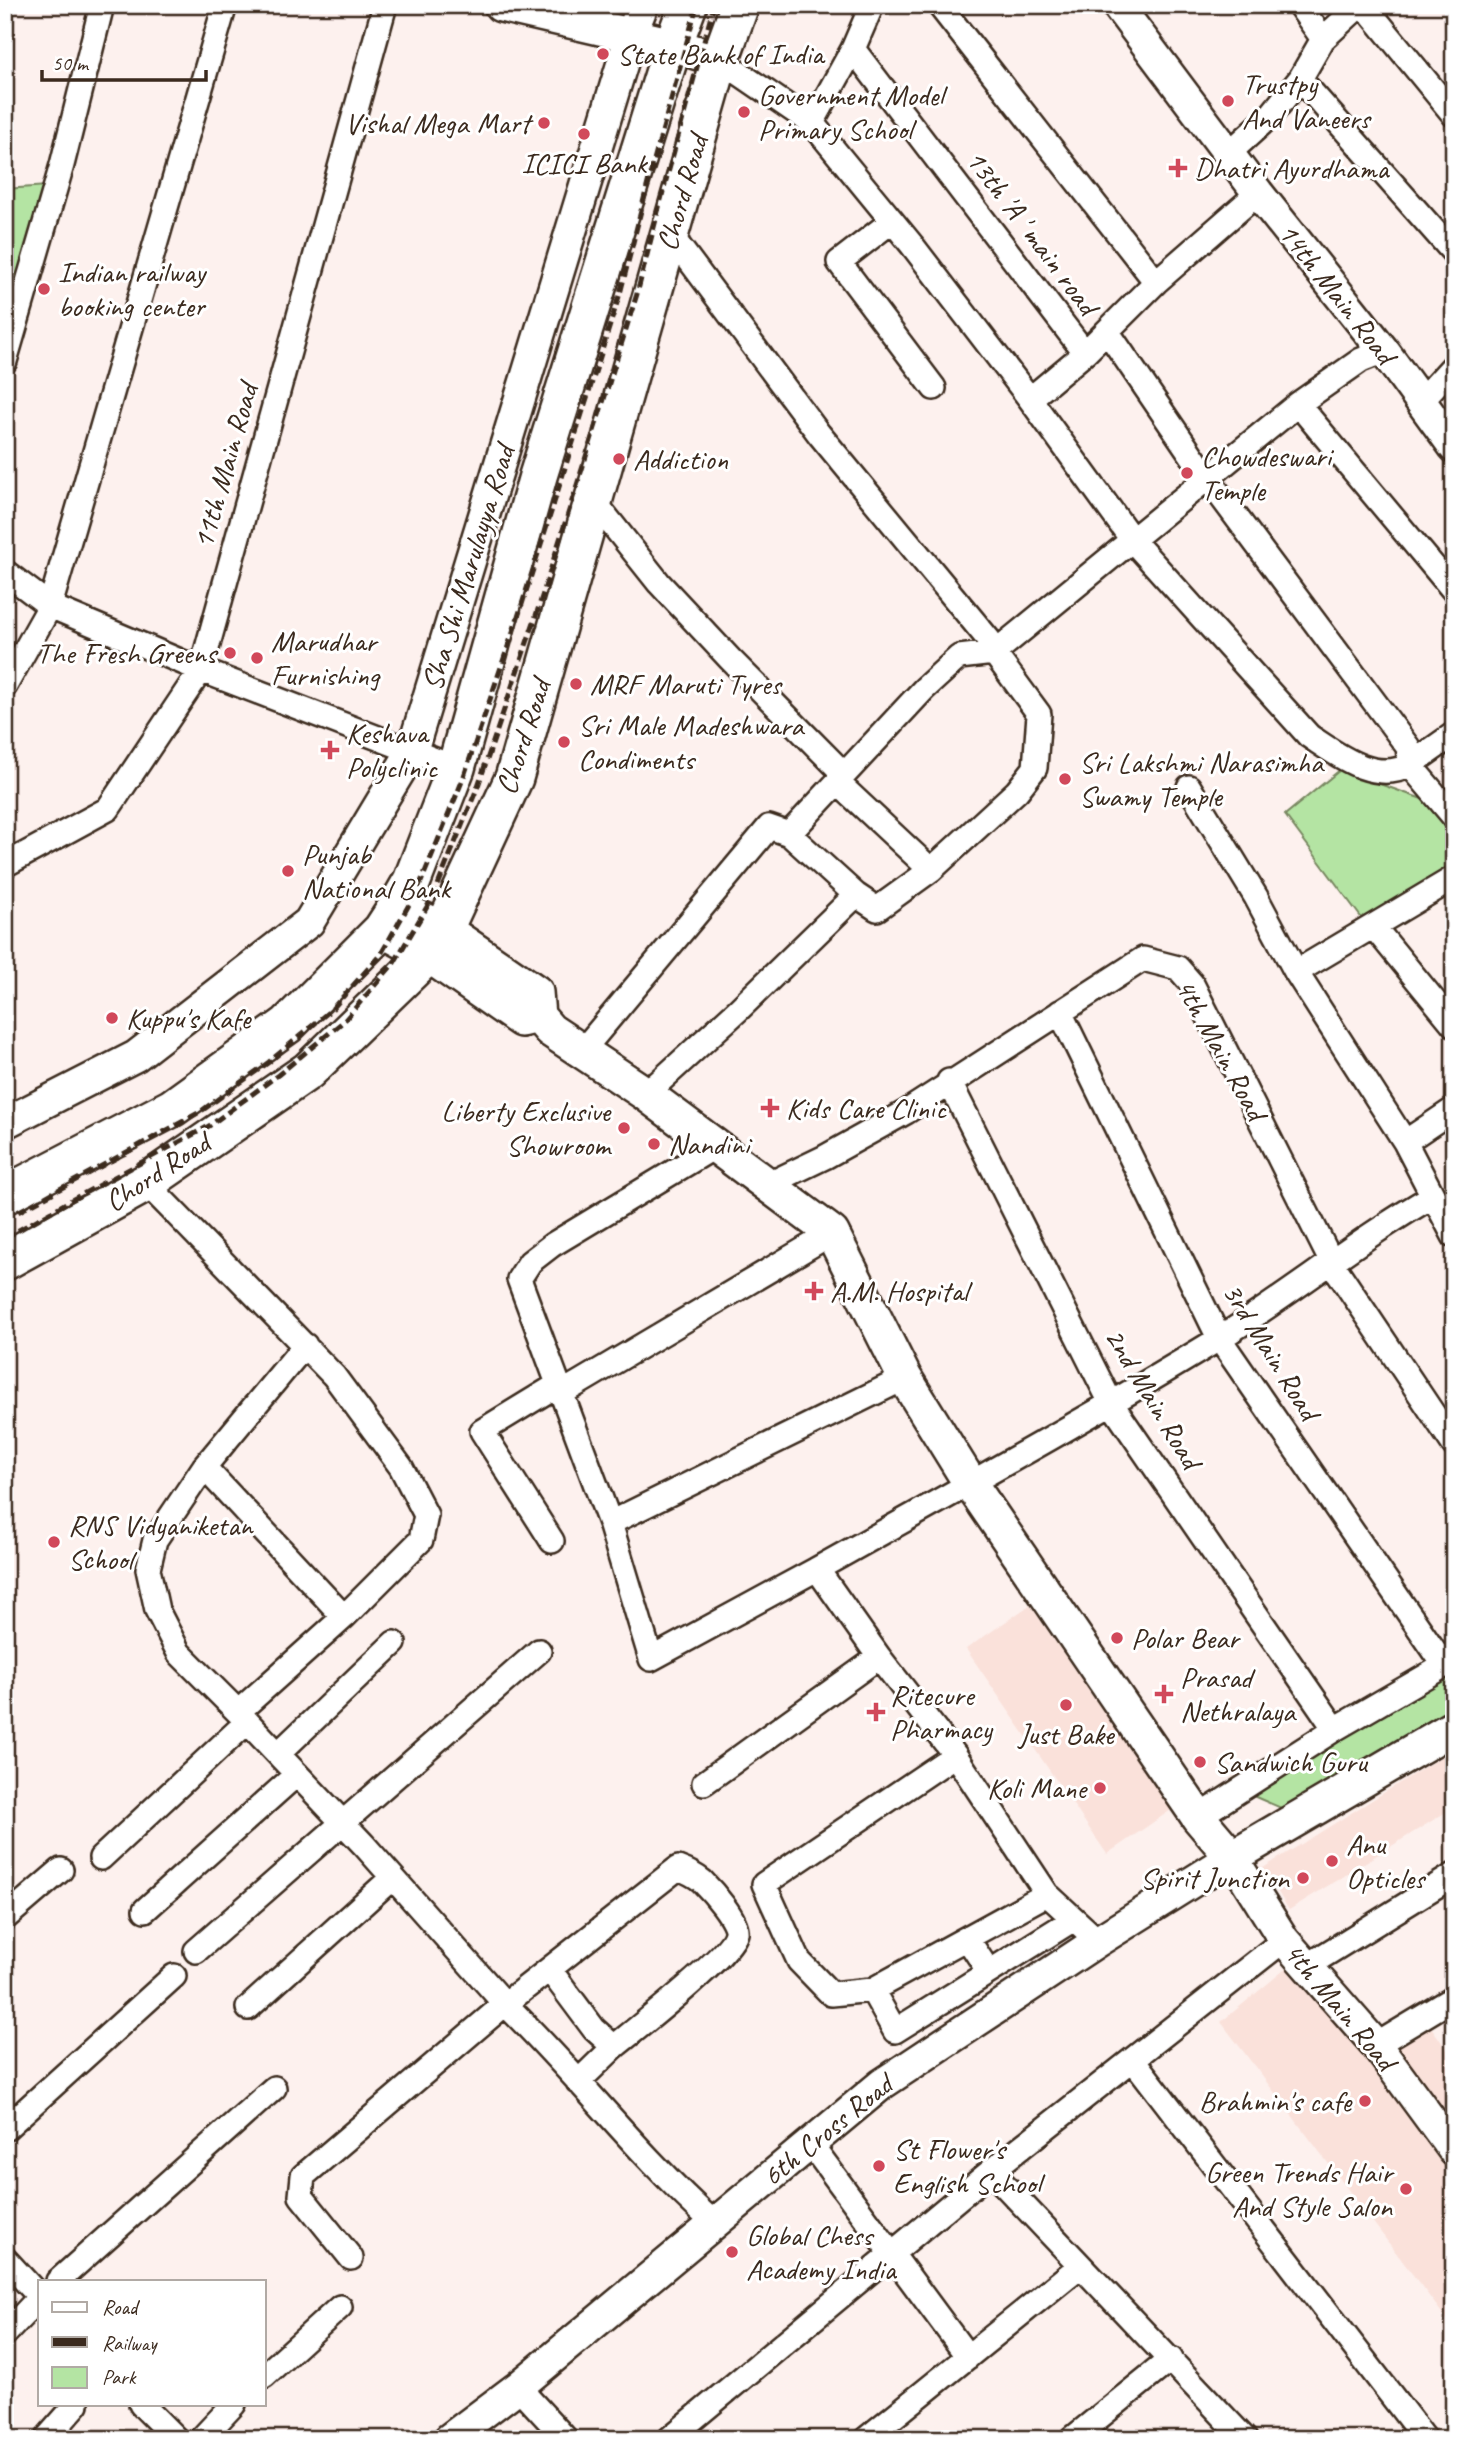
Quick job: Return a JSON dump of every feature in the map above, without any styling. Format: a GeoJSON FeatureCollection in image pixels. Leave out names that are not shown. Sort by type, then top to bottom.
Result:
{"type":"FeatureCollection","features":[{"type":"Feature","properties":{"kind":"main road"},"geometry":{"type":"LineString","coordinates":[[501,5],[637,20],[673,45],[720,61]]}},
{"type":"Feature","properties":{"kind":"main road","name":"Chord Road"},"geometry":{"type":"LineString","coordinates":[[5,1195],[172,1108],[287,1025],[390,919],[412,881],[456,768],[538,476],[673,45],[688,5]]}},
{"type":"Feature","properties":{"kind":"main road","name":"Chord Road"},"geometry":{"type":"LineString","coordinates":[[5,1261],[146,1183],[308,1071],[436,942],[514,778],[720,61],[740,5]]}},
{"type":"Feature","properties":{"kind":"main road"},"geometry":{"type":"LineString","coordinates":[[390,919],[536,992],[538,1016],[550,1030],[646,1094],[832,1233],[905,1378],[970,1483],[1198,1817],[1232,1857],[1454,1727]]}},
{"type":"Feature","properties":{"kind":"street"},"geometry":{"type":"LineString","coordinates":[[5,361],[62,165],[102,5]]}},
{"type":"Feature","properties":{"kind":"street"},"geometry":{"type":"LineString","coordinates":[[5,686],[50,606],[225,5]]}},
{"type":"Feature","properties":{"kind":"street","name":"11th Main Road"},"geometry":{"type":"LineString","coordinates":[[5,864],[108,809],[201,670],[385,5]]}},
{"type":"Feature","properties":{"kind":"street"},"geometry":{"type":"LineString","coordinates":[[812,124],[853,48],[872,5]]}},
{"type":"Feature","properties":{"kind":"street"},"geometry":{"type":"LineString","coordinates":[[939,5],[1156,282]]}},
{"type":"Feature","properties":{"kind":"street","name":"14th Main Road"},"geometry":{"type":"LineString","coordinates":[[1117,5],[1258,193],[1384,351],[1454,447]]}},
{"type":"Feature","properties":{"kind":"street"},"geometry":{"type":"LineString","coordinates":[[1299,5],[1323,39]]}},
{"type":"Feature","properties":{"kind":"street"},"geometry":{"type":"LineString","coordinates":[[1229,153],[1270,116],[1300,79],[1323,39],[1362,5],[1454,115]]}},
{"type":"Feature","properties":{"kind":"street","name":"Sha Shi Marulayya Road"},"geometry":{"type":"LineString","coordinates":[[5,1123],[136,1056],[309,922],[412,751],[637,20]]}},
{"type":"Feature","properties":{"kind":"street","name":"13th 'A ' main road"},"geometry":{"type":"LineString","coordinates":[[853,48],[1085,353]]}},
{"type":"Feature","properties":{"kind":"street"},"geometry":{"type":"LineString","coordinates":[[720,61],[812,124],[892,221],[1030,399],[1133,541],[1309,736],[1367,770],[1388,771],[1403,769],[1454,734]]}},
{"type":"Feature","properties":{"kind":"street"},"geometry":{"type":"LineString","coordinates":[[1300,79],[1454,253]]}},
{"type":"Feature","properties":{"kind":"street"},"geometry":{"type":"LineString","coordinates":[[1030,399],[1085,353],[1156,282],[1258,193]]}},
{"type":"Feature","properties":{"kind":"street"},"geometry":{"type":"LineString","coordinates":[[892,221],[839,262],[934,388]]}},
{"type":"Feature","properties":{"kind":"street"},"geometry":{"type":"LineString","coordinates":[[583,1050],[769,827],[789,834],[856,895],[877,909],[931,870],[1017,790],[1035,768],[1039,714],[994,653],[989,640],[818,434],[670,234]]}},
{"type":"Feature","properties":{"kind":"street"},"geometry":{"type":"LineString","coordinates":[[1107,331],[1208,480],[1408,747],[1410,765],[1454,817]]}},
{"type":"Feature","properties":{"kind":"street"},"geometry":{"type":"LineString","coordinates":[[789,834],[923,689],[959,657],[994,653],[1298,404],[1361,359],[1384,351]]}},
{"type":"Feature","properties":{"kind":"street"},"geometry":{"type":"LineString","coordinates":[[1421,401],[1454,365]]}},
{"type":"Feature","properties":{"kind":"street"},"geometry":{"type":"LineString","coordinates":[[1298,404],[1454,591]]}},
{"type":"Feature","properties":{"kind":"street"},"geometry":{"type":"LineString","coordinates":[[593,500],[659,583],[931,870]]}},
{"type":"Feature","properties":{"kind":"street"},"geometry":{"type":"LineString","coordinates":[[5,572],[50,606],[201,670],[456,768]]}},
{"type":"Feature","properties":{"kind":"street"},"geometry":{"type":"LineString","coordinates":[[1189,787],[1256,897],[1296,972],[1405,1142],[1454,1236]]}},
{"type":"Feature","properties":{"kind":"street"},"geometry":{"type":"LineString","coordinates":[[1296,972],[1454,878]]}},
{"type":"Feature","properties":{"kind":"street"},"geometry":{"type":"LineString","coordinates":[[646,1094],[738,1010],[856,895]]}},
{"type":"Feature","properties":{"kind":"street"},"geometry":{"type":"LineString","coordinates":[[1373,926],[1454,1025]]}},
{"type":"Feature","properties":{"kind":"street","name":"4th Main Road"},"geometry":{"type":"LineString","coordinates":[[769,1184],[825,1157],[906,1112],[949,1081],[1143,958],[1178,968],[1192,984],[1332,1263],[1454,1445]]}},
{"type":"Feature","properties":{"kind":"street","name":"3rd Main Road"},"geometry":{"type":"LineString","coordinates":[[1060,1012],[1219,1338],[1449,1663]]}},
{"type":"Feature","properties":{"kind":"street","name":"2nd Main Road"},"geometry":{"type":"LineString","coordinates":[[949,1081],[1111,1403],[1335,1729]]}},
{"type":"Feature","properties":{"kind":"street"},"geometry":{"type":"LineString","coordinates":[[1405,1142],[1454,1109]]}},
{"type":"Feature","properties":{"kind":"street"},"geometry":{"type":"LineString","coordinates":[[716,1146],[552,1245],[530,1262],[519,1279],[610,1523],[651,1659],[1111,1403],[1219,1338],[1332,1263],[1389,1221],[1433,1196]]}},
{"type":"Feature","properties":{"kind":"street"},"geometry":{"type":"LineString","coordinates":[[101,1858],[421,1540],[426,1515],[401,1467],[334,1376],[146,1183]]}},
{"type":"Feature","properties":{"kind":"street"},"geometry":{"type":"LineString","coordinates":[[552,1541],[482,1431],[832,1233]]}},
{"type":"Feature","properties":{"kind":"street"},"geometry":{"type":"LineString","coordinates":[[304,1345],[204,1467],[155,1540],[148,1569],[157,1610],[179,1653],[342,1822],[505,2004],[686,2198],[713,2222]]}},
{"type":"Feature","properties":{"kind":"street"},"geometry":{"type":"LineString","coordinates":[[610,1523],[905,1378]]}},
{"type":"Feature","properties":{"kind":"street"},"geometry":{"type":"LineString","coordinates":[[204,1467],[344,1617]]}},
{"type":"Feature","properties":{"kind":"street"},"geometry":{"type":"LineString","coordinates":[[817,1569],[879,1657],[955,1755],[1047,1894],[1098,1941]]}},
{"type":"Feature","properties":{"kind":"street"},"geometry":{"type":"LineString","coordinates":[[278,1754],[394,1643]]}},
{"type":"Feature","properties":{"kind":"street"},"geometry":{"type":"LineString","coordinates":[[196,1951],[540,1651]]}},
{"type":"Feature","properties":{"kind":"street"},"geometry":{"type":"LineString","coordinates":[[704,1783],[879,1657]]}},
{"type":"Feature","properties":{"kind":"street"},"geometry":{"type":"LineString","coordinates":[[1198,1817],[1335,1729],[1449,1663]]}},
{"type":"Feature","properties":{"kind":"street"},"geometry":{"type":"LineString","coordinates":[[955,1755],[764,1884],[799,1961],[831,1994],[872,1990],[1047,1894]]}},
{"type":"Feature","properties":{"kind":"street"},"geometry":{"type":"LineString","coordinates":[[145,1910],[297,1774]]}},
{"type":"Feature","properties":{"kind":"street","name":"4th Main Road"},"geometry":{"type":"LineString","coordinates":[[1232,1857],[1284,1940],[1376,2045],[1452,2146]]}},
{"type":"Feature","properties":{"kind":"street","name":"6th Cross Road"},"geometry":{"type":"LineString","coordinates":[[449,2439],[518,2387],[882,2084],[1098,1941],[1232,1857]]}},
{"type":"Feature","properties":{"kind":"street"},"geometry":{"type":"LineString","coordinates":[[351,2258],[301,2196],[303,2176],[505,2004],[678,1868],[701,1880],[735,1921],[737,1932],[729,1946],[578,2082]]}},
{"type":"Feature","properties":{"kind":"street"},"geometry":{"type":"LineString","coordinates":[[5,1918],[61,1870]]}},
{"type":"Feature","properties":{"kind":"street"},"geometry":{"type":"LineString","coordinates":[[1307,1966],[1454,1875]]}},
{"type":"Feature","properties":{"kind":"street"},"geometry":{"type":"LineString","coordinates":[[248,2008],[392,1878]]}},
{"type":"Feature","properties":{"kind":"street"},"geometry":{"type":"LineString","coordinates":[[872,1990],[895,2031],[1074,1919]]}},
{"type":"Feature","properties":{"kind":"street"},"geometry":{"type":"LineString","coordinates":[[967,1938],[989,1972]]}},
{"type":"Feature","properties":{"kind":"street"},"geometry":{"type":"LineString","coordinates":[[669,2439],[991,2171],[1284,1940]]}},
{"type":"Feature","properties":{"kind":"street"},"geometry":{"type":"LineString","coordinates":[[550,1970],[594,2029],[614,2047]]}},
{"type":"Feature","properties":{"kind":"street"},"geometry":{"type":"LineString","coordinates":[[5,2129],[174,1976]]}},
{"type":"Feature","properties":{"kind":"street"},"geometry":{"type":"LineString","coordinates":[[1376,2045],[1454,1998]]}},
{"type":"Feature","properties":{"kind":"street"},"geometry":{"type":"LineString","coordinates":[[1133,2061],[1425,2439]]}},
{"type":"Feature","properties":{"kind":"street"},"geometry":{"type":"LineString","coordinates":[[59,2280],[274,2088]]}},
{"type":"Feature","properties":{"kind":"street"},"geometry":{"type":"LineString","coordinates":[[810,2143],[968,2357]]}},
{"type":"Feature","properties":{"kind":"street"},"geometry":{"type":"LineString","coordinates":[[991,2171],[1245,2439]]}},
{"type":"Feature","properties":{"kind":"street"},"geometry":{"type":"LineString","coordinates":[[5,2259],[38,2295]]}},
{"type":"Feature","properties":{"kind":"street"},"geometry":{"type":"LineString","coordinates":[[866,2439],[1080,2266]]}},
{"type":"Feature","properties":{"kind":"street"},"geometry":{"type":"LineString","coordinates":[[5,2334],[38,2299]]}},
{"type":"Feature","properties":{"kind":"street"},"geometry":{"type":"LineString","coordinates":[[266,2374],[340,2307]]}},
{"type":"Feature","properties":{"kind":"street"},"geometry":{"type":"LineString","coordinates":[[1072,2439],[1171,2360]]}},
{"type":"Feature","properties":{"kind":"street"},"geometry":{"type":"LineString","coordinates":[[518,2387],[566,2439]]}},
{"type":"Feature","properties":{"kind":"street"},"geometry":{"type":"LineString","coordinates":[[46,2439],[75,2406]]}},
{"type":"Feature","properties":{"kind":"street"},"geometry":{"type":"LineString","coordinates":[[143,2406],[176,2439]]}},
{"type":"Feature","properties":{"kind":"street"},"geometry":{"type":"LineString","coordinates":[[201,2439],[232,2406]]}},
{"type":"Feature","properties":{"kind":"shaded area"},"geometry":{"type":"Polygon","coordinates":[[[1030,1605],[1171,1810],[1107,1854],[966,1649],[1030,1605]]]}},
{"type":"Feature","properties":{"kind":"shaded area"},"geometry":{"type":"Polygon","coordinates":[[[1454,1749],[1454,1807],[1289,1910],[1263,1868],[1454,1749]]]}},
{"type":"Feature","properties":{"kind":"shaded area"},"geometry":{"type":"Polygon","coordinates":[[[1289,1966],[1368,2051],[1454,2162],[1454,2329],[1221,2022],[1289,1966]]]}},
{"type":"Feature","properties":{"kind":"shaded area"},"geometry":{"type":"Polygon","coordinates":[[[1429,2024],[1454,2060],[1454,2134],[1391,2049],[1429,2024]]]}},
{"type":"Feature","properties":{"kind":"green space"},"geometry":{"type":"Polygon","coordinates":[[[47,186],[5,334],[5,189],[47,186]]]}},
{"type":"Feature","properties":{"kind":"green space"},"geometry":{"type":"Polygon","coordinates":[[[1340,770],[1425,800],[1454,826],[1454,875],[1369,928],[1285,815],[1340,770]]]}},
{"type":"Feature","properties":{"kind":"green space"},"geometry":{"type":"Polygon","coordinates":[[[1454,1664],[1454,1711],[1288,1811],[1244,1792],[1454,1664]]]}},
{"type":"Feature","properties":{"kind":"railway"},"geometry":{"type":"LineString","coordinates":[[5,1219],[200,1112],[269,1062],[332,1009],[381,954],[419,887],[463,779],[518,617],[621,290],[697,5]]}},
{"type":"Feature","properties":{"kind":"railway"},"geometry":{"type":"LineString","coordinates":[[5,1238],[209,1126],[278,1075],[344,1021],[394,963],[434,895],[478,786],[534,622],[637,294],[714,5]]}},
{"type":"Feature","properties":{"kind":"place","name":"State Bank of India"},"geometry":{"type":"Point","coordinates":[603,54]}},
{"type":"Feature","properties":{"kind":"place","name":"Trustpy And Vaneers"},"geometry":{"type":"Point","coordinates":[1228,101]}},
{"type":"Feature","properties":{"kind":"place","name":"Government Model Primary School"},"geometry":{"type":"Point","coordinates":[744,112]}},
{"type":"Feature","properties":{"kind":"place","name":"Vishal Mega Mart"},"geometry":{"type":"Point","coordinates":[544,123]}},
{"type":"Feature","properties":{"kind":"place","name":"ICICI Bank"},"geometry":{"type":"Point","coordinates":[584,134]}},
{"type":"Feature","properties":{"kind":"place","name":"Dhatri Ayurdhama"},"geometry":{"type":"Point","coordinates":[1178,168]}},
{"type":"Feature","properties":{"kind":"place","name":"Indian railway booking center"},"geometry":{"type":"Point","coordinates":[44,289]}},
{"type":"Feature","properties":{"kind":"place","name":"Addiction"},"geometry":{"type":"Point","coordinates":[619,459]}},
{"type":"Feature","properties":{"kind":"place","name":"Chowdeswari Temple"},"geometry":{"type":"Point","coordinates":[1187,473]}},
{"type":"Feature","properties":{"kind":"place","name":"The Fresh Greens"},"geometry":{"type":"Point","coordinates":[230,653]}},
{"type":"Feature","properties":{"kind":"place","name":"Marudhar Furnishing"},"geometry":{"type":"Point","coordinates":[257,658]}},
{"type":"Feature","properties":{"kind":"place","name":"MRF Maruti Tyres"},"geometry":{"type":"Point","coordinates":[576,684]}},
{"type":"Feature","properties":{"kind":"place","name":"Sri Male Madeshwara Condiments"},"geometry":{"type":"Point","coordinates":[564,742]}},
{"type":"Feature","properties":{"kind":"place","name":"Keshava Polyclinic"},"geometry":{"type":"Point","coordinates":[330,750]}},
{"type":"Feature","properties":{"kind":"place","name":"Sri Lakshmi Narasimha Swamy Temple"},"geometry":{"type":"Point","coordinates":[1065,779]}},
{"type":"Feature","properties":{"kind":"place","name":"Punjab National Bank"},"geometry":{"type":"Point","coordinates":[288,871]}},
{"type":"Feature","properties":{"kind":"place","name":"Kuppu's Kafe"},"geometry":{"type":"Point","coordinates":[112,1018]}},
{"type":"Feature","properties":{"kind":"place","name":"Kids Care Clinic"},"geometry":{"type":"Point","coordinates":[770,1108]}},
{"type":"Feature","properties":{"kind":"place","name":"Liberty Exclusive Showroom"},"geometry":{"type":"Point","coordinates":[624,1128]}},
{"type":"Feature","properties":{"kind":"place","name":"Nandini"},"geometry":{"type":"Point","coordinates":[654,1144]}},
{"type":"Feature","properties":{"kind":"place","name":"A.M. Hospital"},"geometry":{"type":"Point","coordinates":[814,1291]}},
{"type":"Feature","properties":{"kind":"place","name":"RNS Vidyaniketan School"},"geometry":{"type":"Point","coordinates":[54,1542]}},
{"type":"Feature","properties":{"kind":"place","name":"Polar Bear"},"geometry":{"type":"Point","coordinates":[1117,1638]}},
{"type":"Feature","properties":{"kind":"place","name":"Prasad Nethralaya"},"geometry":{"type":"Point","coordinates":[1164,1694]}},
{"type":"Feature","properties":{"kind":"place","name":"Just Bake"},"geometry":{"type":"Point","coordinates":[1066,1705]}},
{"type":"Feature","properties":{"kind":"place","name":"Ritecure Pharmacy"},"geometry":{"type":"Point","coordinates":[876,1712]}},
{"type":"Feature","properties":{"kind":"place","name":"Sandwich Guru"},"geometry":{"type":"Point","coordinates":[1200,1762]}},
{"type":"Feature","properties":{"kind":"place","name":"Koli Mane"},"geometry":{"type":"Point","coordinates":[1100,1788]}},
{"type":"Feature","properties":{"kind":"place","name":"Anu Opticles"},"geometry":{"type":"Point","coordinates":[1332,1861]}},
{"type":"Feature","properties":{"kind":"place","name":"Spirit Junction"},"geometry":{"type":"Point","coordinates":[1303,1878]}},
{"type":"Feature","properties":{"kind":"place","name":"Brahmin's cafe"},"geometry":{"type":"Point","coordinates":[1365,2101]}},
{"type":"Feature","properties":{"kind":"place","name":"St Flower's English School"},"geometry":{"type":"Point","coordinates":[879,2166]}},
{"type":"Feature","properties":{"kind":"place","name":"Green Trends Hair And Style Salon"},"geometry":{"type":"Point","coordinates":[1406,2189]}},
{"type":"Feature","properties":{"kind":"place","name":"Global Chess Academy India"},"geometry":{"type":"Point","coordinates":[732,2252]}}]}
